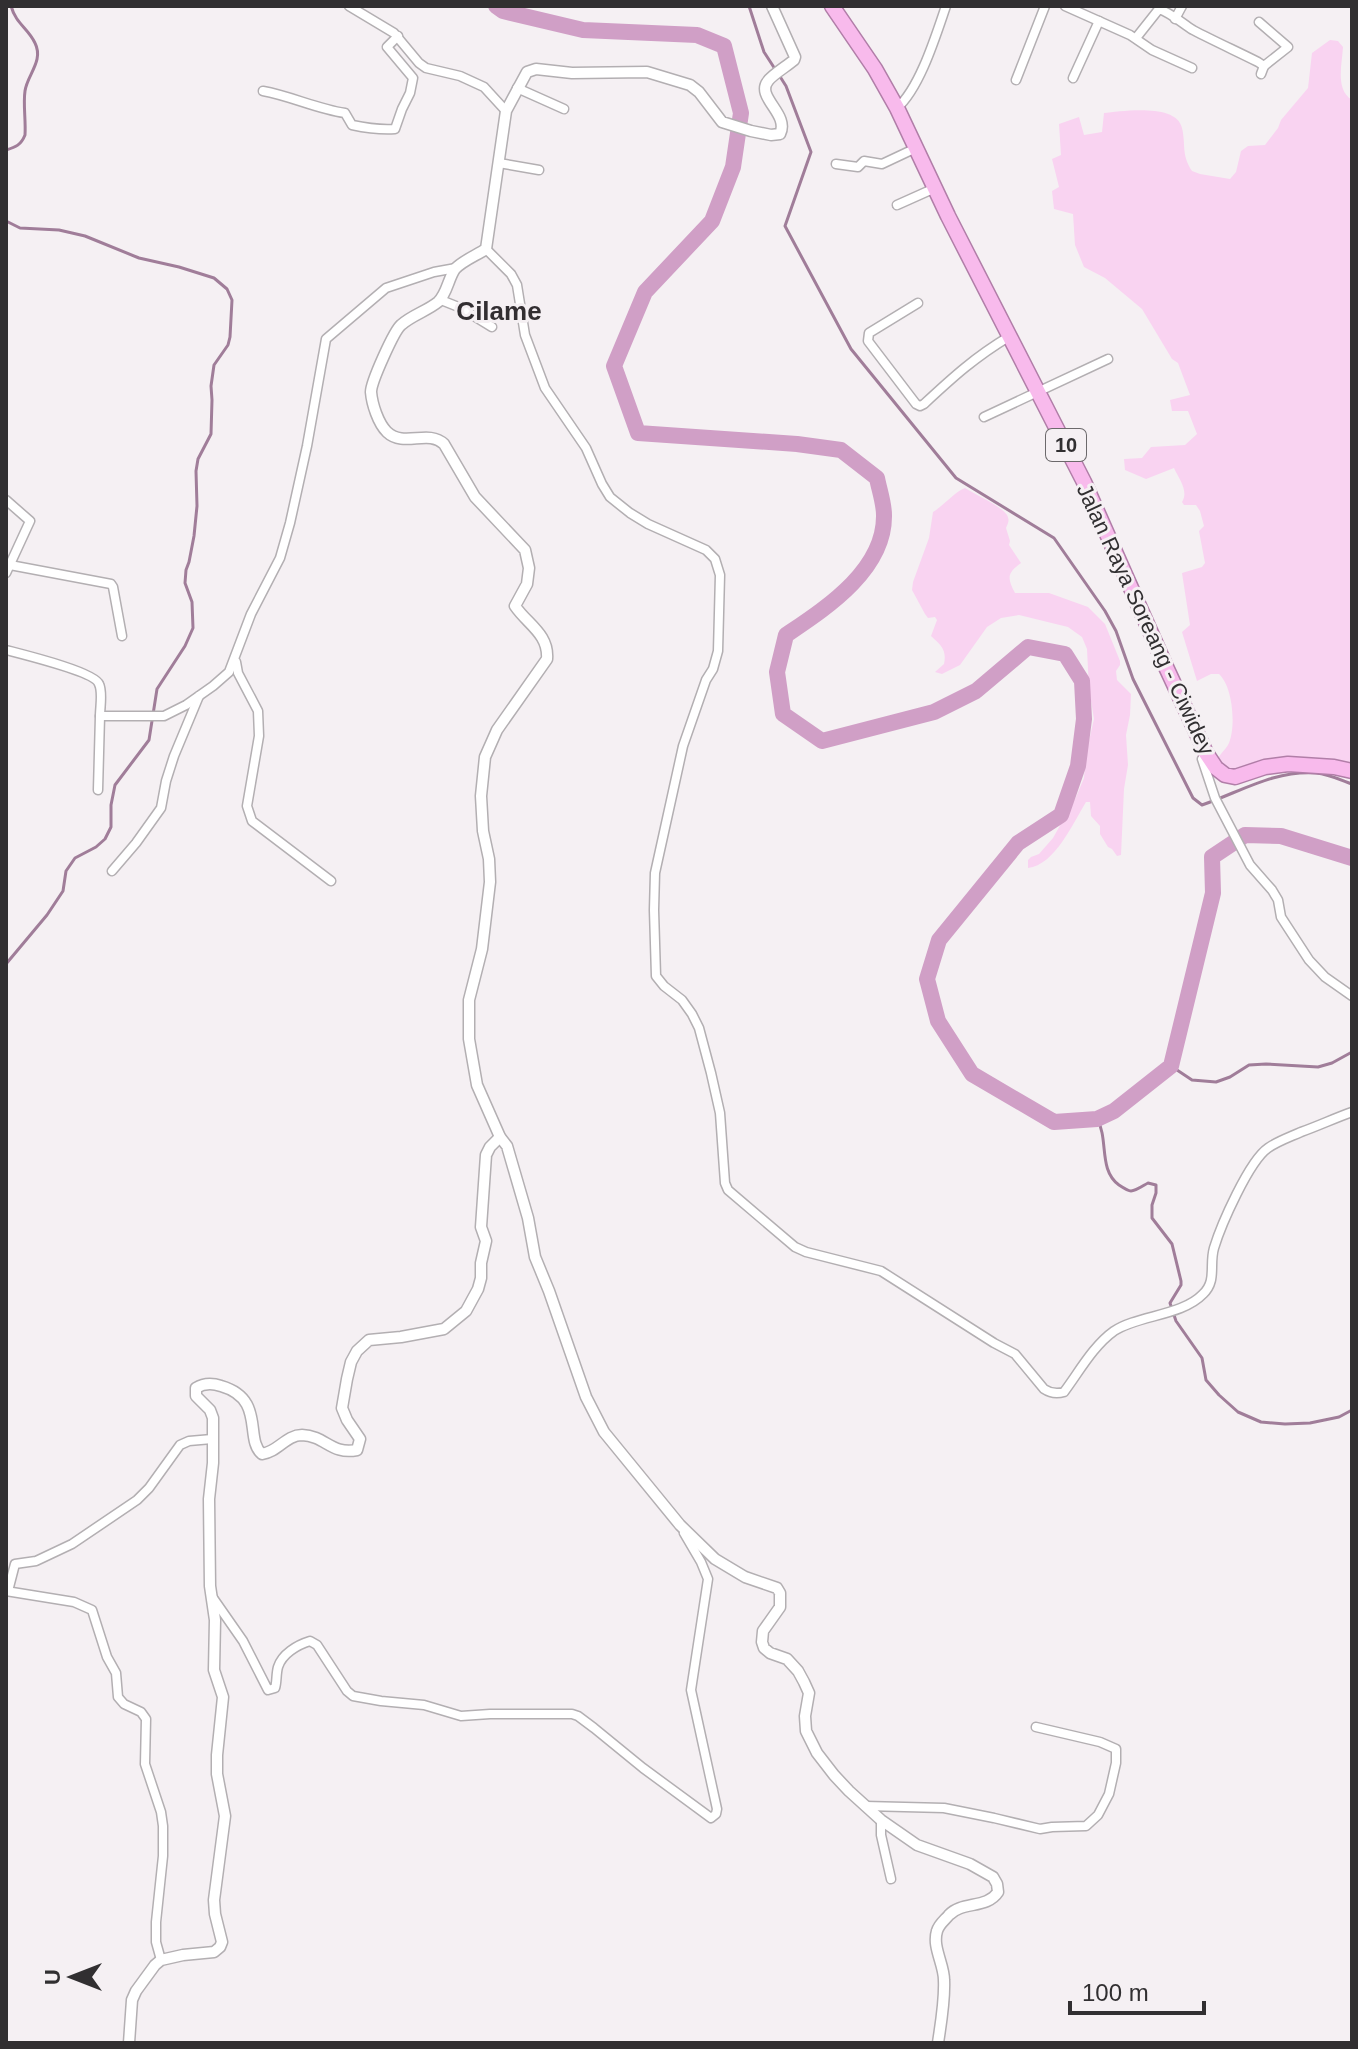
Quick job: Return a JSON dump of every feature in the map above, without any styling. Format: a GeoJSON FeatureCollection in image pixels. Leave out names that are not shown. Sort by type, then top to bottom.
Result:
{"type":"FeatureCollection","features":[{"type":"Feature","properties":{"kind":"highway","name":"Jalan Raya Soreang - Ciwidey"},"geometry":{"type":"LineString","coordinates":[[834,7],[897,108],[1084,482],[1206,753],[1216,768],[1225,775],[1235,777],[1265,767],[1288,764],[1352,771]]}},
{"type":"Feature","properties":{"kind":"street"},"geometry":{"type":"LineString","coordinates":[[349,6],[398,36],[426,68],[460,76],[484,87],[506,111]]}},
{"type":"Feature","properties":{"kind":"street"},"geometry":{"type":"LineString","coordinates":[[100,716],[164,716],[199,696],[229,672],[251,614],[280,558],[307,446],[326,339],[386,288],[456,268],[486,249],[506,111],[527,72],[647,72],[690,85],[722,122],[751,131],[780,134],[782,121],[767,96],[765,86],[768,80],[794,60],[795,53],[772,6]]}},
{"type":"Feature","properties":{"kind":"street"},"geometry":{"type":"LineString","coordinates":[[897,108],[911,92],[946,6]]}},
{"type":"Feature","properties":{"kind":"street"},"geometry":{"type":"LineString","coordinates":[[1016,80],[1045,6]]}},
{"type":"Feature","properties":{"kind":"street"},"geometry":{"type":"LineString","coordinates":[[1065,6],[1192,68]]}},
{"type":"Feature","properties":{"kind":"street"},"geometry":{"type":"LineString","coordinates":[[1175,19],[1182,6]]}},
{"type":"Feature","properties":{"kind":"street"},"geometry":{"type":"LineString","coordinates":[[1136,38],[1159,9],[1164,10],[1262,70],[1288,46],[1259,22]]}},
{"type":"Feature","properties":{"kind":"street"},"geometry":{"type":"LineString","coordinates":[[1073,78],[1099,21]]}},
{"type":"Feature","properties":{"kind":"street"},"geometry":{"type":"LineString","coordinates":[[263,91],[345,113],[352,125],[395,129],[413,78],[387,47],[398,36]]}},
{"type":"Feature","properties":{"kind":"street"},"geometry":{"type":"LineString","coordinates":[[517,88],[564,109]]}},
{"type":"Feature","properties":{"kind":"street"},"geometry":{"type":"LineString","coordinates":[[836,164],[858,167],[864,161],[882,164],[916,148]]}},
{"type":"Feature","properties":{"kind":"street"},"geometry":{"type":"LineString","coordinates":[[499,163],[539,170]]}},
{"type":"Feature","properties":{"kind":"street"},"geometry":{"type":"LineString","coordinates":[[897,205],[935,188]]}},
{"type":"Feature","properties":{"kind":"street"},"geometry":{"type":"LineString","coordinates":[[486,249],[511,274],[517,285],[525,335],[545,388],[586,448],[610,497],[648,524],[706,550],[715,559],[720,575],[718,651],[683,746],[655,873],[654,910],[656,976],[682,1000],[699,1028],[720,1113],[728,1190],[795,1247],[881,1271],[1015,1354],[1050,1393],[1064,1392],[1101,1343],[1116,1330],[1201,1297],[1211,1284],[1217,1240],[1250,1167],[1264,1151],[1278,1142],[1352,1112]]}},
{"type":"Feature","properties":{"kind":"street"},"geometry":{"type":"LineString","coordinates":[[456,268],[441,300],[400,326],[371,392],[384,429],[394,437],[405,439],[438,438],[475,497],[525,550],[529,568],[527,584],[515,606],[544,639],[548,651],[547,659],[497,730],[485,757],[481,796],[490,882],[482,949],[469,1000],[468,1021],[477,1085],[507,1146],[528,1218],[535,1257],[586,1397],[604,1432],[680,1525],[715,1559],[745,1577],[777,1588],[780,1607],[763,1631],[762,1642],[770,1653],[787,1659],[798,1671],[809,1693],[805,1716],[809,1737],[834,1775],[864,1806],[917,1845],[970,1864],[993,1877],[998,1886],[993,1899],[956,1909],[938,1930],[937,1946],[944,1978],[938,2043]]}},
{"type":"Feature","properties":{"kind":"street"},"geometry":{"type":"LineString","coordinates":[[441,300],[492,327]]}},
{"type":"Feature","properties":{"kind":"street"},"geometry":{"type":"LineString","coordinates":[[918,303],[867,337],[885,365],[920,406],[981,353],[1010,336]]}},
{"type":"Feature","properties":{"kind":"street"},"geometry":{"type":"LineString","coordinates":[[984,417],[1108,359]]}},
{"type":"Feature","properties":{"kind":"street"},"geometry":{"type":"LineString","coordinates":[[6,500],[30,521],[8,569],[111,584],[122,636]]}},
{"type":"Feature","properties":{"kind":"street"},"geometry":{"type":"LineString","coordinates":[[6,650],[73,669],[96,680],[100,686],[98,790]]}},
{"type":"Feature","properties":{"kind":"street"},"geometry":{"type":"LineString","coordinates":[[235,657],[238,673],[258,711],[259,736],[247,806],[252,821],[331,881]]}},
{"type":"Feature","properties":{"kind":"street"},"geometry":{"type":"LineString","coordinates":[[112,871],[161,808],[174,756],[199,696]]}},
{"type":"Feature","properties":{"kind":"street"},"geometry":{"type":"LineString","coordinates":[[1206,753],[1202,759],[1215,798],[1250,865],[1278,900],[1281,917],[1309,960],[1325,977],[1352,996]]}},
{"type":"Feature","properties":{"kind":"street"},"geometry":{"type":"LineString","coordinates":[[129,2043],[131,2009],[136,1991],[155,1965],[161,1960],[214,1952],[222,1942],[214,1900],[225,1827],[217,1774],[223,1697],[214,1670],[215,1620],[211,1596],[209,1499],[213,1463],[212,1415],[195,1394],[197,1387],[204,1384],[225,1387],[244,1400],[250,1411],[259,1453],[268,1454],[290,1438],[304,1435],[322,1439],[337,1450],[357,1450],[360,1439],[342,1408],[351,1362],[357,1351],[369,1340],[440,1331],[471,1305],[481,1278],[486,1241],[481,1227],[486,1155],[500,1137]]}},
{"type":"Feature","properties":{"kind":"street"},"geometry":{"type":"LineString","coordinates":[[161,1960],[156,1942],[156,1922],[163,1826],[145,1764],[146,1719],[141,1712],[124,1704],[118,1697],[116,1673],[107,1657],[92,1610],[74,1602],[7,1591],[15,1564],[36,1561],[72,1544],[143,1495],[180,1445],[212,1439]]}},
{"type":"Feature","properties":{"kind":"street"},"geometry":{"type":"LineString","coordinates":[[211,1596],[243,1641],[268,1690],[275,1688],[277,1669],[282,1660],[292,1650],[310,1641],[317,1645],[353,1696],[424,1705],[461,1716],[572,1714],[711,1818],[717,1809],[691,1690],[708,1579],[680,1525]]}},
{"type":"Feature","properties":{"kind":"street"},"geometry":{"type":"LineString","coordinates":[[864,1806],[944,1808],[1040,1829],[1090,1825],[1109,1794],[1116,1749],[1100,1742],[1036,1727]]}},
{"type":"Feature","properties":{"kind":"street"},"geometry":{"type":"LineString","coordinates":[[881,1820],[881,1835],[891,1879]]}},
{"type":"Feature","properties":{"kind":"shaded area"},"geometry":{"type":"Polygon","coordinates":[[[1330,40],[1338,41],[1343,47],[1341,83],[1352,100],[1352,768],[1314,758],[1239,772],[1217,765],[1218,758],[1229,743],[1232,727],[1232,707],[1224,680],[1219,674],[1211,674],[1197,681],[1182,632],[1190,625],[1182,573],[1202,567],[1205,563],[1199,531],[1204,526],[1200,511],[1196,505],[1184,505],[1182,502],[1184,489],[1174,468],[1146,479],[1125,470],[1124,459],[1142,458],[1151,447],[1185,445],[1197,434],[1188,411],[1172,411],[1170,400],[1190,395],[1178,363],[1172,359],[1142,309],[1105,278],[1084,267],[1075,245],[1073,214],[1054,209],[1052,191],[1059,187],[1052,159],[1061,155],[1059,124],[1079,117],[1084,135],[1102,132],[1104,113],[1148,110],[1178,120],[1186,160],[1192,171],[1230,179],[1236,172],[1241,151],[1248,146],[1265,145],[1308,88],[1312,53],[1330,40]]]}},
{"type":"Feature","properties":{"kind":"shaded area"},"geometry":{"type":"Polygon","coordinates":[[[965,488],[1007,515],[1009,545],[1021,563],[1010,576],[1015,593],[1049,593],[1088,607],[1105,624],[1120,661],[1117,680],[1131,694],[1126,735],[1128,765],[1121,855],[1117,856],[1108,847],[1100,834],[1100,826],[1091,816],[1090,802],[1086,802],[1055,851],[1038,865],[1028,868],[1028,860],[1039,854],[1053,838],[1084,778],[1094,719],[1087,649],[1082,637],[1068,627],[1019,615],[1001,618],[987,627],[960,665],[942,674],[935,672],[945,659],[942,648],[931,636],[937,620],[925,614],[912,590],[913,582],[929,538],[933,512],[965,488]]]}},
{"type":"Feature","properties":{"kind":"waterway"},"geometry":{"type":"LineString","coordinates":[[6,150],[18,145],[25,135],[25,91],[38,56],[35,43],[11,6]]}},
{"type":"Feature","properties":{"kind":"waterway"},"geometry":{"type":"LineString","coordinates":[[496,6],[503,11],[583,30],[697,35],[724,46],[741,113],[733,167],[712,221],[645,292],[614,366],[638,433],[841,450],[877,478],[884,515],[882,535],[875,553],[864,570],[835,600],[786,635],[777,672],[783,714],[822,741],[934,712],[976,691],[1028,647],[1065,654],[1082,681],[1084,719],[1078,766],[1061,815],[1018,843],[939,940],[927,979],[938,1021],[972,1074],[1054,1122],[1097,1119],[1114,1111],[1171,1066],[1213,893],[1212,857],[1245,835],[1281,836],[1352,858]]}},
{"type":"Feature","properties":{"kind":"waterway"},"geometry":{"type":"LineString","coordinates":[[749,6],[764,52],[775,69]]}},
{"type":"Feature","properties":{"kind":"waterway"},"geometry":{"type":"LineString","coordinates":[[779,75],[811,152],[785,226],[851,349],[956,478],[1054,538],[1116,631],[1133,679],[1193,798],[1202,805],[1271,778],[1301,773],[1316,773],[1352,784]]}},
{"type":"Feature","properties":{"kind":"waterway"},"geometry":{"type":"LineString","coordinates":[[6,221],[20,228],[59,230],[85,236],[139,258],[214,278],[227,289],[232,300],[228,345],[214,365],[211,434],[198,459],[196,471],[197,506],[185,583],[192,602],[193,628],[157,689],[149,740],[115,785],[111,827],[105,839],[75,858],[66,871],[63,891],[6,964]]}},
{"type":"Feature","properties":{"kind":"waterway"},"geometry":{"type":"LineString","coordinates":[[6,1039],[6,1052]]}},
{"type":"Feature","properties":{"kind":"waterway"},"geometry":{"type":"LineString","coordinates":[[1171,1066],[1192,1080],[1216,1082],[1249,1065],[1318,1067],[1352,1052]]}},
{"type":"Feature","properties":{"kind":"waterway"},"geometry":{"type":"LineString","coordinates":[[1097,1119],[1108,1171],[1113,1179],[1130,1191],[1148,1183],[1156,1185],[1152,1218],[1172,1244],[1181,1281],[1170,1303],[1176,1321],[1202,1358],[1206,1380],[1219,1395],[1238,1412],[1261,1422],[1310,1423],[1339,1417],[1352,1410]]}},
{"type":"Feature","properties":{"kind":"district","name":"Cilame"},"geometry":{"type":"Point","coordinates":[499,311]}}]}
